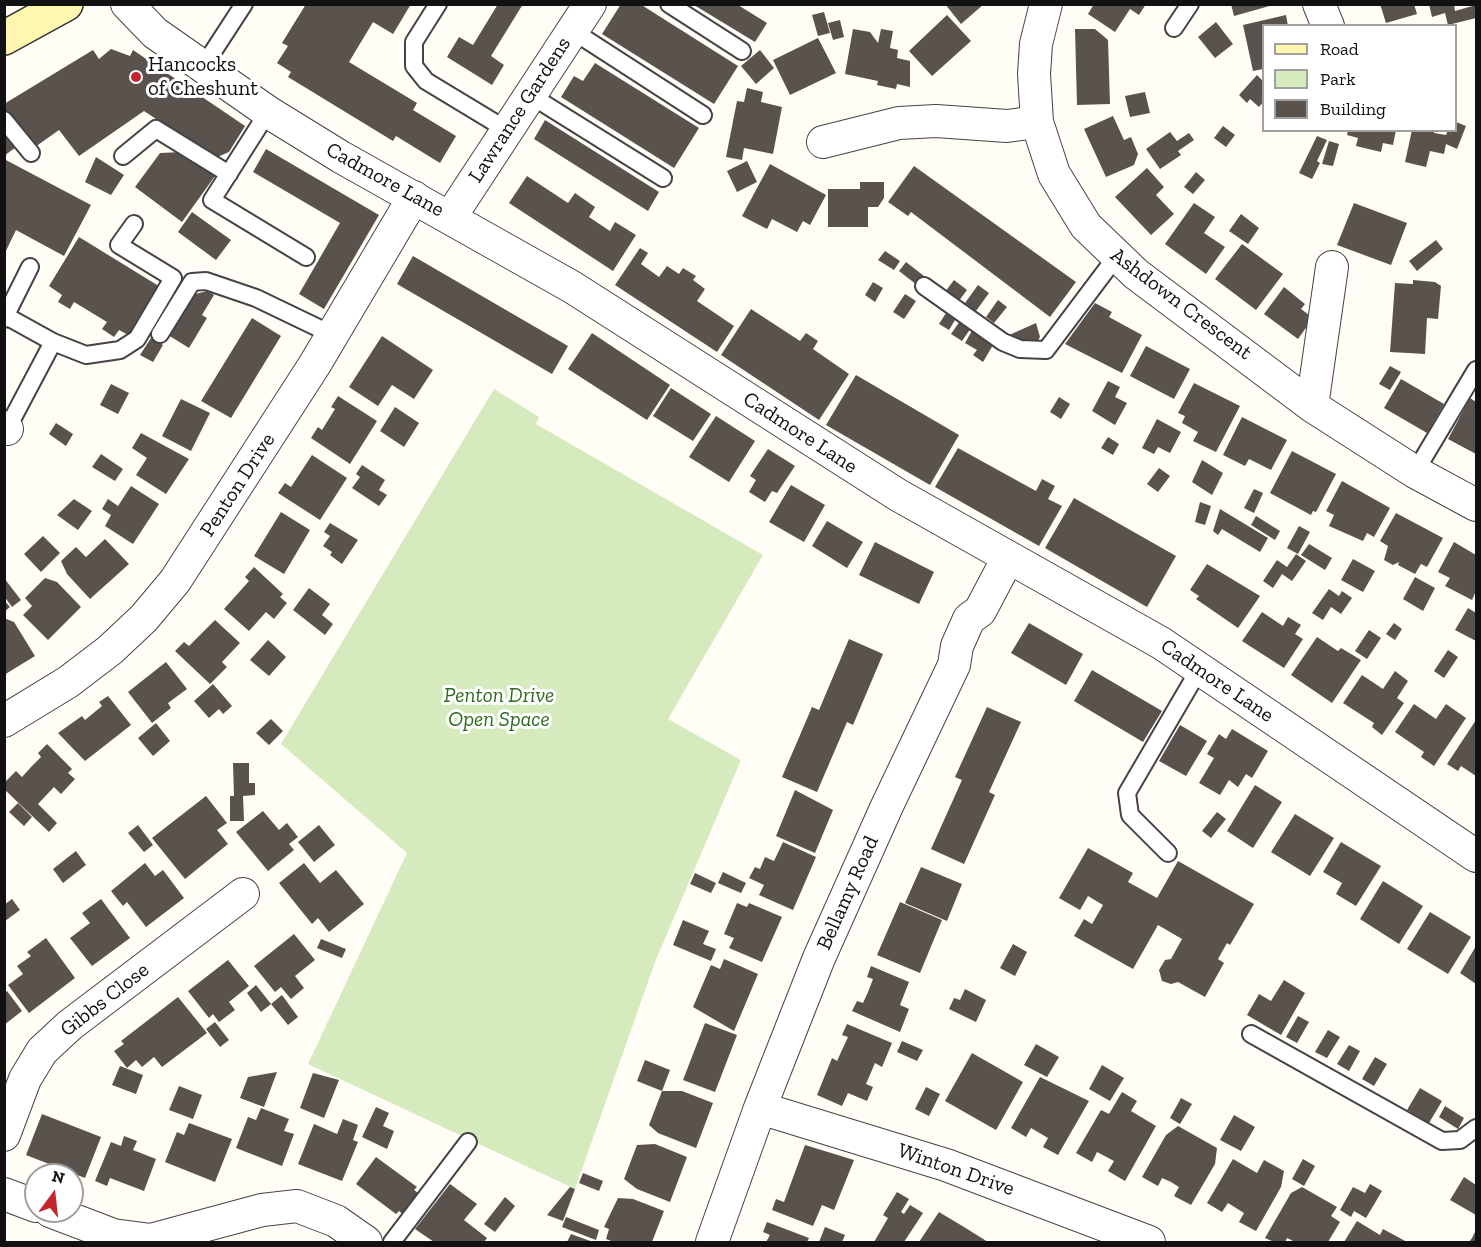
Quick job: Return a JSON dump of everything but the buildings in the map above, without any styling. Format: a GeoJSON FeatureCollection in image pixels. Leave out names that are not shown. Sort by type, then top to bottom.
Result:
{"type":"FeatureCollection","features":[{"type":"Feature","properties":{"kind":"main road"},"geometry":{"type":"LineString","coordinates":[[4,38],[52,7]]}},
{"type":"Feature","properties":{"kind":"street","name":"Cadmore Lane"},"geometry":{"type":"LineString","coordinates":[[127,4],[156,33],[268,112],[572,287],[854,468],[1008,558],[1087,599],[1200,668],[1476,856]]}},
{"type":"Feature","properties":{"kind":"street","name":"Lawrance Gardens"},"geometry":{"type":"LineString","coordinates":[[451,216],[590,4]]}},
{"type":"Feature","properties":{"kind":"street","name":"Ashdown Crescent"},"geometry":{"type":"LineString","coordinates":[[1046,4],[1036,44],[1034,74],[1037,122],[1054,174],[1069,202],[1086,226],[1116,257],[1312,405],[1415,472],[1476,505]]}},
{"type":"Feature","properties":{"kind":"street"},"geometry":{"type":"LineString","coordinates":[[1318,4],[1327,24]]}},
{"type":"Feature","properties":{"kind":"street"},"geometry":{"type":"LineString","coordinates":[[823,142],[899,123],[936,121],[1007,126],[1037,122]]}},
{"type":"Feature","properties":{"kind":"street","name":"Penton Drive"},"geometry":{"type":"LineString","coordinates":[[4,721],[68,682],[110,650],[144,618],[174,581],[236,489],[333,335],[414,197]]}},
{"type":"Feature","properties":{"kind":"street"},"geometry":{"type":"LineString","coordinates":[[1312,405],[1332,267]]}},
{"type":"Feature","properties":{"kind":"street","name":"Bellamy Road"},"geometry":{"type":"LineString","coordinates":[[712,1242],[760,1108],[819,958],[887,806],[954,665],[957,646],[969,619],[980,611],[1008,558]]}},
{"type":"Feature","properties":{"kind":"street","name":"Gibbs Close"},"geometry":{"type":"LineString","coordinates":[[4,1135],[25,1079],[42,1051],[70,1025],[243,894]]}},
{"type":"Feature","properties":{"kind":"street","name":"Winton Drive"},"geometry":{"type":"LineString","coordinates":[[760,1108],[946,1165],[1149,1242]]}},
{"type":"Feature","properties":{"kind":"street"},"geometry":{"type":"LineString","coordinates":[[4,1194],[24,1202]]}},
{"type":"Feature","properties":{"kind":"street"},"geometry":{"type":"LineString","coordinates":[[82,1223],[113,1235],[151,1240],[262,1210],[297,1206],[336,1221],[366,1242]]}},
{"type":"Feature","properties":{"kind":"lane"},"geometry":{"type":"LineString","coordinates":[[203,67],[244,4]]}},
{"type":"Feature","properties":{"kind":"lane"},"geometry":{"type":"LineString","coordinates":[[438,4],[414,42],[412,54],[414,66],[426,81],[507,130]]}},
{"type":"Feature","properties":{"kind":"lane"},"geometry":{"type":"LineString","coordinates":[[669,4],[742,51]]}},
{"type":"Feature","properties":{"kind":"lane"},"geometry":{"type":"LineString","coordinates":[[1174,28],[1190,4]]}},
{"type":"Feature","properties":{"kind":"lane"},"geometry":{"type":"LineString","coordinates":[[573,32],[703,115]]}},
{"type":"Feature","properties":{"kind":"lane"},"geometry":{"type":"LineString","coordinates":[[530,95],[663,178]]}},
{"type":"Feature","properties":{"kind":"lane"},"geometry":{"type":"LineString","coordinates":[[268,112],[212,200],[306,257]]}},
{"type":"Feature","properties":{"kind":"lane"},"geometry":{"type":"LineString","coordinates":[[4,120],[31,153]]}},
{"type":"Feature","properties":{"kind":"lane"},"geometry":{"type":"LineString","coordinates":[[123,156],[156,129],[229,174]]}},
{"type":"Feature","properties":{"kind":"lane"},"geometry":{"type":"LineString","coordinates":[[30,267],[5,318],[53,342],[86,355],[120,350],[137,339],[173,278],[119,245],[134,224]]}},
{"type":"Feature","properties":{"kind":"lane"},"geometry":{"type":"LineString","coordinates":[[924,286],[1003,342],[1020,349],[1046,350],[1116,257]]}},
{"type":"Feature","properties":{"kind":"lane"},"geometry":{"type":"LineString","coordinates":[[160,334],[192,282],[206,281],[256,298],[333,335]]}},
{"type":"Feature","properties":{"kind":"lane"},"geometry":{"type":"LineString","coordinates":[[6,428],[53,342]]}},
{"type":"Feature","properties":{"kind":"lane"},"geometry":{"type":"LineString","coordinates":[[1415,472],[1476,370]]}},
{"type":"Feature","properties":{"kind":"lane"},"geometry":{"type":"LineString","coordinates":[[1168,853],[1130,815],[1127,794],[1200,668]]}},
{"type":"Feature","properties":{"kind":"lane"},"geometry":{"type":"LineString","coordinates":[[1251,1034],[1442,1141],[1460,1140],[1476,1128]]}},
{"type":"Feature","properties":{"kind":"lane"},"geometry":{"type":"LineString","coordinates":[[392,1242],[468,1142]]}},
{"type":"Feature","properties":{"kind":"green space","name":"Penton Drive Open Space"},"geometry":{"type":"Polygon","coordinates":[[[494,389],[539,417],[536,424],[763,555],[668,719],[741,760],[655,962],[575,1189],[308,1064],[407,853],[281,744],[494,389]]]}},
{"type":"Feature","properties":{"kind":"place","name":"Hancocks of Cheshunt"},"geometry":{"type":"Point","coordinates":[136,77]}}]}
